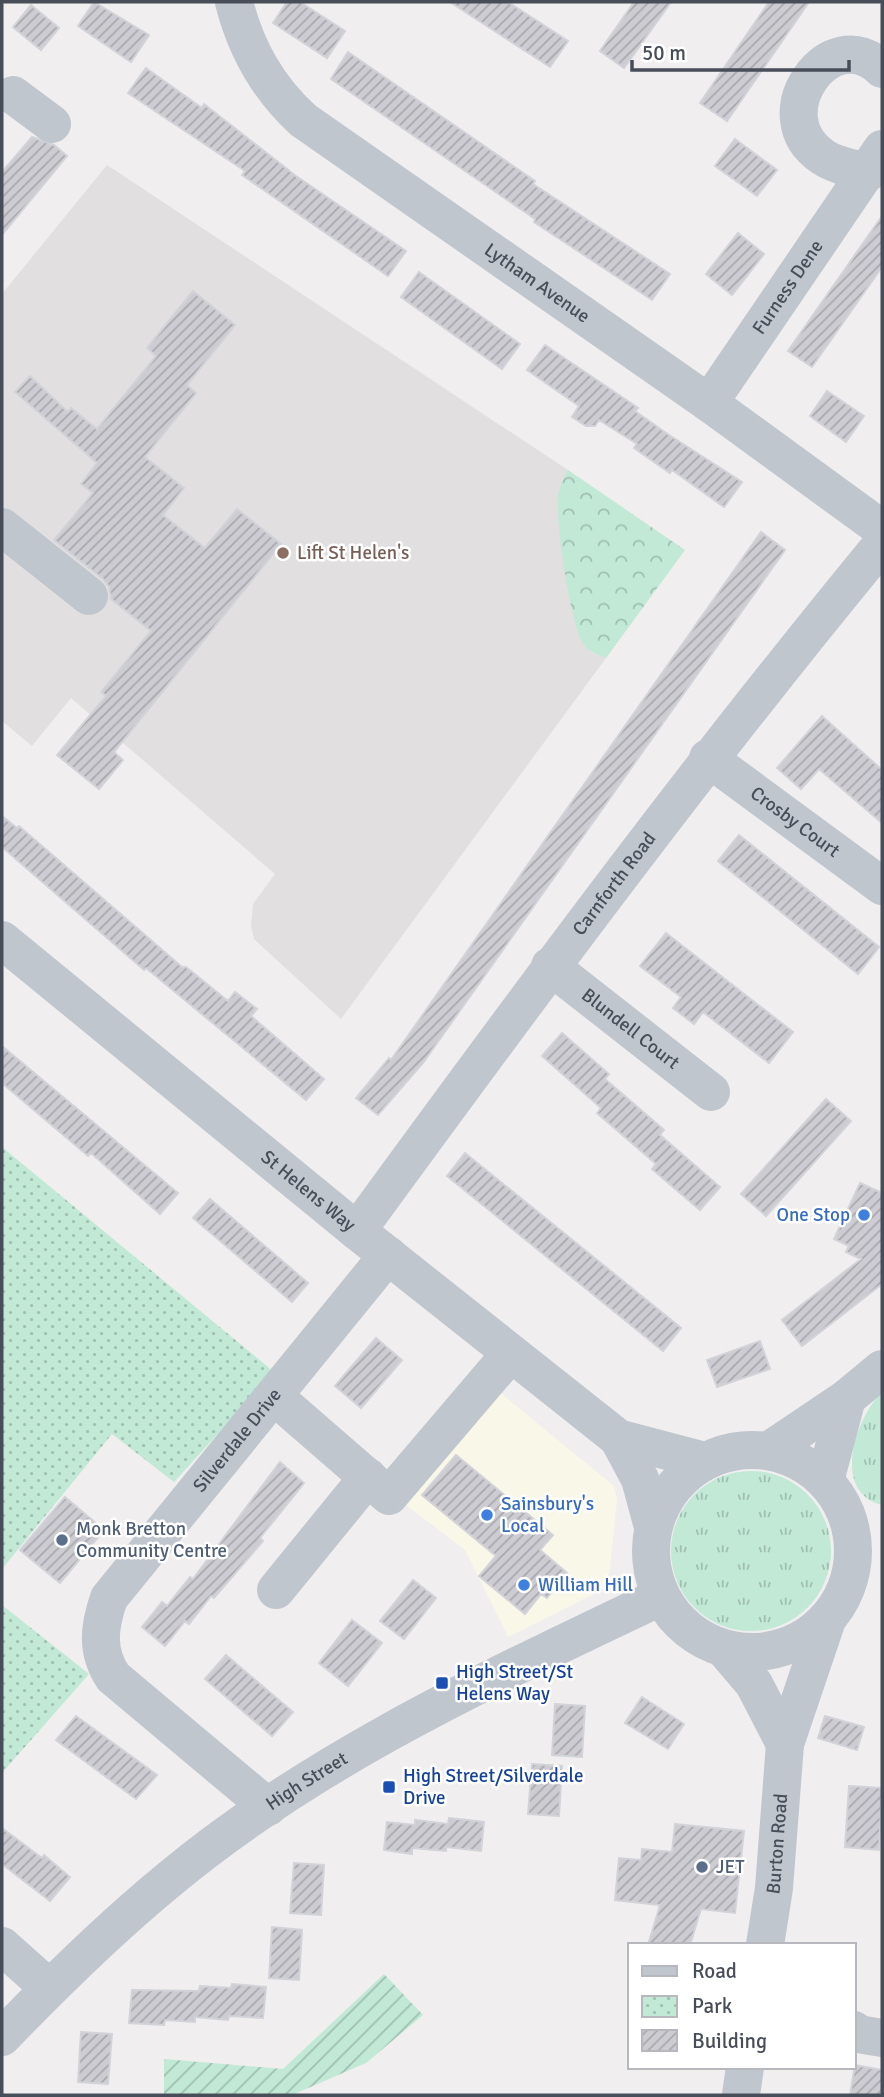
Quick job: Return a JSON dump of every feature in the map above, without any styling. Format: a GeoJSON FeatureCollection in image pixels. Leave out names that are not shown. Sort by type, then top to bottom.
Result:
{"type":"FeatureCollection","features":[{"type":"Feature","properties":{"kind":"street","name":"Lytham Avenue"},"geometry":{"type":"LineString","coordinates":[[234,2],[247,46],[261,72],[279,99],[303,120],[709,403],[882,530]]}},
{"type":"Feature","properties":{"kind":"street","name":"Furness Dene"},"geometry":{"type":"LineString","coordinates":[[876,161],[843,166],[821,156],[804,136],[797,108],[807,80],[826,61],[851,55],[876,63],[882,69]]}},
{"type":"Feature","properties":{"kind":"street"},"geometry":{"type":"LineString","coordinates":[[6,96],[52,124]]}},
{"type":"Feature","properties":{"kind":"street","name":"Furness Dene"},"geometry":{"type":"LineString","coordinates":[[709,403],[876,161]]}},
{"type":"Feature","properties":{"kind":"street"},"geometry":{"type":"LineString","coordinates":[[2,527],[89,596]]}},
{"type":"Feature","properties":{"kind":"street","name":"Carnforth Road"},"geometry":{"type":"LineString","coordinates":[[357,1231],[550,966],[708,758],[870,579],[882,544]]}},
{"type":"Feature","properties":{"kind":"street","name":"Crosby Court"},"geometry":{"type":"LineString","coordinates":[[708,758],[882,886]]}},
{"type":"Feature","properties":{"kind":"street","name":"St Helens Way"},"geometry":{"type":"LineString","coordinates":[[2,940],[357,1231],[618,1438],[705,1461]]}},
{"type":"Feature","properties":{"kind":"street","name":"Blundell Court"},"geometry":{"type":"LineString","coordinates":[[550,966],[711,1092]]}},
{"type":"Feature","properties":{"kind":"street","name":"Silverdale Drive"},"geometry":{"type":"LineString","coordinates":[[268,1807],[113,1677],[87,1638],[102,1620],[109,1598],[388,1255]]}},
{"type":"Feature","properties":{"kind":"street"},"geometry":{"type":"LineString","coordinates":[[275,1397],[389,1496],[510,1354]]}},
{"type":"Feature","properties":{"kind":"street"},"geometry":{"type":"LineString","coordinates":[[768,1451],[847,1398],[882,1369]]}},
{"type":"Feature","properties":{"kind":"street"},"geometry":{"type":"LineString","coordinates":[[834,1610],[850,1577],[853,1554],[851,1530],[834,1494],[847,1398]]}},
{"type":"Feature","properties":{"kind":"street","name":"St Helens Way"},"geometry":{"type":"LineString","coordinates":[[618,1438],[640,1479],[653,1527]]}},
{"type":"Feature","properties":{"kind":"street"},"geometry":{"type":"LineString","coordinates":[[882,1529],[861,1522],[799,1461],[768,1451],[736,1452],[705,1461],[672,1489],[653,1527],[650,1550],[652,1574],[660,1597],[675,1619],[690,1632],[725,1650],[752,1653],[780,1649],[806,1637],[882,1571]]}},
{"type":"Feature","properties":{"kind":"street"},"geometry":{"type":"LineString","coordinates":[[276,1590],[368,1477]]}},
{"type":"Feature","properties":{"kind":"street","name":"High Street"},"geometry":{"type":"LineString","coordinates":[[2,2037],[49,1988],[172,1876],[268,1807],[383,1736],[475,1685],[660,1597]]}},
{"type":"Feature","properties":{"kind":"street","name":"Burton Road"},"geometry":{"type":"LineString","coordinates":[[765,1943],[774,1888],[785,1744],[834,1610]]}},
{"type":"Feature","properties":{"kind":"street"},"geometry":{"type":"LineString","coordinates":[[725,1650],[754,1684],[785,1744]]}},
{"type":"Feature","properties":{"kind":"street"},"geometry":{"type":"LineString","coordinates":[[2,1946],[49,1988]]}},
{"type":"Feature","properties":{"kind":"street"},"geometry":{"type":"LineString","coordinates":[[856,2032],[882,2039]]}},
{"type":"Feature","properties":{"kind":"street"},"geometry":{"type":"LineString","coordinates":[[741,2095],[745,2069]]}},
{"type":"Feature","properties":{"kind":"shaded area","name":"Lift St Helen's"},"geometry":{"type":"Polygon","coordinates":[[[107,165],[568,470],[559,490],[591,652],[606,658],[341,1019],[254,939],[251,926],[253,904],[275,874],[71,698],[32,746],[2,721],[2,294],[107,165]]]}},
{"type":"Feature","properties":{"kind":"shaded area"},"geometry":{"type":"Polygon","coordinates":[[[498,1391],[614,1486],[617,1500],[610,1570],[602,1590],[508,1637],[465,1550],[406,1505],[498,1391]]]}},
{"type":"Feature","properties":{"kind":"green space"},"geometry":{"type":"Polygon","coordinates":[[[568,470],[685,550],[606,658],[583,644],[568,589],[560,542],[558,503],[559,490],[568,470]]]}},
{"type":"Feature","properties":{"kind":"green space"},"geometry":{"type":"Polygon","coordinates":[[[2,1147],[274,1372],[174,1482],[112,1434],[2,1569],[2,1147]]]}},
{"type":"Feature","properties":{"kind":"green space"},"geometry":{"type":"Polygon","coordinates":[[[882,1392],[882,1505],[866,1497],[856,1485],[852,1470],[857,1435],[872,1404],[882,1392]]]}},
{"type":"Feature","properties":{"kind":"green space"},"geometry":{"type":"Polygon","coordinates":[[[751,1471],[781,1478],[807,1495],[824,1521],[831,1551],[824,1581],[807,1607],[781,1624],[751,1631],[721,1624],[695,1607],[678,1581],[671,1551],[678,1521],[695,1495],[721,1478],[751,1471]]]}},
{"type":"Feature","properties":{"kind":"green space"},"geometry":{"type":"Polygon","coordinates":[[[2,1605],[89,1674],[2,1773],[2,1605]]]}},
{"type":"Feature","properties":{"kind":"green space"},"geometry":{"type":"Polygon","coordinates":[[[384,1974],[423,2015],[366,2063],[292,2095],[164,2095],[164,2059],[283,2069],[384,1974]]]}},
{"type":"Feature","properties":{"kind":"building"},"geometry":{"type":"Polygon","coordinates":[[[94,2],[149,35],[131,62],[78,26],[94,2]]]}},
{"type":"Feature","properties":{"kind":"building"},"geometry":{"type":"Polygon","coordinates":[[[287,2],[300,2],[345,31],[327,58],[273,23],[287,2]]]}},
{"type":"Feature","properties":{"kind":"building"},"geometry":{"type":"Polygon","coordinates":[[[450,2],[508,2],[568,41],[550,67],[450,2]]]}},
{"type":"Feature","properties":{"kind":"building"},"geometry":{"type":"Polygon","coordinates":[[[634,2],[671,2],[624,68],[600,51],[634,2]]]}},
{"type":"Feature","properties":{"kind":"building"},"geometry":{"type":"Polygon","coordinates":[[[769,2],[809,2],[727,121],[700,103],[769,2]]]}},
{"type":"Feature","properties":{"kind":"building"},"geometry":{"type":"Polygon","coordinates":[[[31,5],[59,28],[41,50],[13,27],[31,5]]]}},
{"type":"Feature","properties":{"kind":"building"},"geometry":{"type":"Polygon","coordinates":[[[348,52],[535,181],[533,184],[670,274],[652,300],[534,222],[535,219],[331,79],[348,52]]]}},
{"type":"Feature","properties":{"kind":"building"},"geometry":{"type":"Polygon","coordinates":[[[146,68],[202,108],[204,104],[296,176],[406,251],[388,276],[242,175],[245,171],[128,93],[146,68]]]}},
{"type":"Feature","properties":{"kind":"building"},"geometry":{"type":"Polygon","coordinates":[[[32,137],[54,145],[67,156],[2,235],[2,172],[32,137]]]}},
{"type":"Feature","properties":{"kind":"building"},"geometry":{"type":"Polygon","coordinates":[[[735,139],[777,170],[757,196],[715,166],[735,139]]]}},
{"type":"Feature","properties":{"kind":"building"},"geometry":{"type":"Polygon","coordinates":[[[882,216],[882,267],[812,367],[788,351],[882,216]]]}},
{"type":"Feature","properties":{"kind":"building"},"geometry":{"type":"Polygon","coordinates":[[[738,233],[764,254],[732,295],[706,274],[738,233]]]}},
{"type":"Feature","properties":{"kind":"building"},"geometry":{"type":"Polygon","coordinates":[[[419,272],[520,344],[502,369],[401,297],[419,272]]]}},
{"type":"Feature","properties":{"kind":"building"},"geometry":{"type":"Polygon","coordinates":[[[193,291],[235,325],[187,385],[196,393],[145,457],[184,488],[163,515],[205,548],[237,509],[281,544],[114,752],[123,760],[99,789],[57,755],[106,696],[101,692],[151,631],[111,599],[109,587],[103,579],[54,540],[93,493],[81,484],[97,463],[15,392],[30,376],[68,412],[71,408],[97,429],[156,356],[147,348],[193,291]]]}},
{"type":"Feature","properties":{"kind":"building"},"geometry":{"type":"Polygon","coordinates":[[[545,345],[638,408],[635,411],[669,435],[742,482],[724,507],[672,470],[670,473],[634,448],[637,444],[599,420],[595,426],[586,426],[572,417],[579,406],[527,370],[545,345]]]}},
{"type":"Feature","properties":{"kind":"building"},"geometry":{"type":"Polygon","coordinates":[[[827,391],[864,416],[846,442],[810,416],[827,391]]]}},
{"type":"Feature","properties":{"kind":"building"},"geometry":{"type":"Polygon","coordinates":[[[761,532],[785,550],[423,1063],[378,1115],[356,1098],[389,1058],[391,1060],[761,532]]]}},
{"type":"Feature","properties":{"kind":"building"},"geometry":{"type":"Polygon","coordinates":[[[822,716],[882,770],[882,823],[819,769],[801,789],[777,768],[822,716]]]}},
{"type":"Feature","properties":{"kind":"building"},"geometry":{"type":"Polygon","coordinates":[[[2,816],[17,828],[19,826],[182,967],[186,967],[228,1001],[235,992],[257,1009],[251,1016],[324,1079],[306,1100],[146,968],[144,970],[2,847],[2,816]]]}},
{"type":"Feature","properties":{"kind":"building"},"geometry":{"type":"Polygon","coordinates":[[[739,835],[879,947],[858,974],[718,861],[739,835]]]}},
{"type":"Feature","properties":{"kind":"building"},"geometry":{"type":"Polygon","coordinates":[[[666,933],[793,1032],[769,1063],[703,1012],[694,1024],[673,1008],[681,997],[640,966],[666,933]]]}},
{"type":"Feature","properties":{"kind":"building"},"geometry":{"type":"Polygon","coordinates":[[[562,1033],[609,1074],[605,1079],[664,1130],[660,1135],[720,1187],[700,1210],[652,1169],[656,1164],[597,1113],[601,1108],[542,1056],[562,1033]]]}},
{"type":"Feature","properties":{"kind":"building"},"geometry":{"type":"Polygon","coordinates":[[[2,1046],[178,1193],[160,1214],[91,1153],[88,1156],[2,1083],[2,1046]]]}},
{"type":"Feature","properties":{"kind":"building"},"geometry":{"type":"Polygon","coordinates":[[[826,1099],[851,1121],[766,1216],[741,1194],[826,1099]]]}},
{"type":"Feature","properties":{"kind":"building"},"geometry":{"type":"Polygon","coordinates":[[[465,1153],[681,1328],[663,1351],[447,1176],[465,1153]]]}},
{"type":"Feature","properties":{"kind":"building"},"geometry":{"type":"Polygon","coordinates":[[[860,1183],[882,1193],[882,1284],[802,1346],[782,1320],[861,1259],[846,1252],[849,1246],[834,1239],[860,1183]]]}},
{"type":"Feature","properties":{"kind":"building"},"geometry":{"type":"Polygon","coordinates":[[[210,1199],[308,1283],[292,1302],[193,1218],[210,1199]]]}},
{"type":"Feature","properties":{"kind":"building"},"geometry":{"type":"Polygon","coordinates":[[[376,1338],[402,1360],[361,1408],[335,1386],[376,1338]]]}},
{"type":"Feature","properties":{"kind":"building"},"geometry":{"type":"Polygon","coordinates":[[[760,1341],[770,1369],[717,1387],[707,1360],[760,1341]]]}},
{"type":"Feature","properties":{"kind":"building","name":"Sainsbury's Local"},"geometry":{"type":"Polygon","coordinates":[[[456,1455],[553,1535],[540,1550],[567,1573],[547,1598],[541,1594],[525,1614],[479,1576],[496,1556],[422,1495],[456,1455]]]}},
{"type":"Feature","properties":{"kind":"building"},"geometry":{"type":"Polygon","coordinates":[[[280,1462],[304,1483],[260,1538],[263,1541],[214,1598],[211,1596],[189,1624],[185,1621],[165,1646],[142,1627],[162,1602],[167,1606],[190,1577],[193,1579],[280,1462]]]}},
{"type":"Feature","properties":{"kind":"building","name":"Monk Bretton Community Centre"},"geometry":{"type":"Polygon","coordinates":[[[65,1497],[104,1530],[60,1583],[20,1550],[65,1497]]]}},
{"type":"Feature","properties":{"kind":"building"},"geometry":{"type":"Polygon","coordinates":[[[413,1580],[436,1598],[404,1639],[380,1621],[413,1580]]]}},
{"type":"Feature","properties":{"kind":"building"},"geometry":{"type":"Polygon","coordinates":[[[352,1620],[382,1643],[348,1686],[319,1663],[352,1620]]]}},
{"type":"Feature","properties":{"kind":"building"},"geometry":{"type":"Polygon","coordinates":[[[226,1655],[293,1712],[272,1736],[205,1679],[226,1655]]]}},
{"type":"Feature","properties":{"kind":"building"},"geometry":{"type":"Polygon","coordinates":[[[642,1697],[684,1724],[668,1749],[625,1723],[642,1697]]]}},
{"type":"Feature","properties":{"kind":"building"},"geometry":{"type":"Polygon","coordinates":[[[555,1704],[585,1706],[582,1757],[552,1755],[555,1704]]]}},
{"type":"Feature","properties":{"kind":"building"},"geometry":{"type":"Polygon","coordinates":[[[76,1716],[157,1775],[136,1799],[56,1740],[76,1716]]]}},
{"type":"Feature","properties":{"kind":"building"},"geometry":{"type":"Polygon","coordinates":[[[825,1716],[864,1727],[857,1750],[818,1738],[825,1716]]]}},
{"type":"Feature","properties":{"kind":"building"},"geometry":{"type":"Polygon","coordinates":[[[532,1764],[562,1766],[559,1816],[528,1814],[532,1764]]]}},
{"type":"Feature","properties":{"kind":"building"},"geometry":{"type":"Polygon","coordinates":[[[849,1786],[882,1788],[879,1850],[845,1847],[849,1786]]]}},
{"type":"Feature","properties":{"kind":"building"},"geometry":{"type":"Polygon","coordinates":[[[449,1818],[484,1822],[481,1851],[446,1847],[446,1851],[412,1848],[412,1854],[384,1850],[387,1822],[415,1825],[415,1820],[448,1824],[449,1818]]]}},
{"type":"Feature","properties":{"kind":"building"},"geometry":{"type":"Polygon","coordinates":[[[675,1824],[744,1831],[735,1913],[701,1909],[691,1943],[649,1943],[660,1905],[615,1900],[619,1858],[641,1860],[642,1849],[672,1852],[675,1824]]]}},
{"type":"Feature","properties":{"kind":"building"},"geometry":{"type":"Polygon","coordinates":[[[2,1828],[42,1858],[44,1855],[70,1877],[50,1901],[2,1864],[2,1828]]]}},
{"type":"Feature","properties":{"kind":"building"},"geometry":{"type":"Polygon","coordinates":[[[294,1863],[324,1865],[321,1915],[290,1913],[294,1863]]]}},
{"type":"Feature","properties":{"kind":"building"},"geometry":{"type":"Polygon","coordinates":[[[272,1927],[302,1930],[299,1980],[269,1978],[272,1927]]]}},
{"type":"Feature","properties":{"kind":"building"},"geometry":{"type":"Polygon","coordinates":[[[232,1984],[266,1987],[263,2018],[229,2016],[228,2020],[195,2017],[195,2022],[165,2020],[164,2025],[129,2023],[132,1990],[199,1991],[200,1986],[231,1988],[232,1984]]]}},
{"type":"Feature","properties":{"kind":"building"},"geometry":{"type":"Polygon","coordinates":[[[81,2032],[112,2034],[108,2084],[78,2082],[81,2032]]]}},
{"type":"Feature","properties":{"kind":"building"},"geometry":{"type":"Polygon","coordinates":[[[856,2065],[882,2070],[882,2095],[850,2095],[856,2065]]]}},
{"type":"Feature","properties":{"kind":"place","name":"Lift St Helen's"},"geometry":{"type":"Point","coordinates":[283,553]}},
{"type":"Feature","properties":{"kind":"place","name":"One Stop"},"geometry":{"type":"Point","coordinates":[864,1215]}},
{"type":"Feature","properties":{"kind":"place","name":"Sainsbury's Local"},"geometry":{"type":"Point","coordinates":[487,1515]}},
{"type":"Feature","properties":{"kind":"place","name":"Monk Bretton Community Centre"},"geometry":{"type":"Point","coordinates":[62,1540]}},
{"type":"Feature","properties":{"kind":"place","name":"William Hill"},"geometry":{"type":"Point","coordinates":[524,1585]}},
{"type":"Feature","properties":{"kind":"place","name":"High Street/St Helens Way"},"geometry":{"type":"Point","coordinates":[442,1683]}},
{"type":"Feature","properties":{"kind":"place","name":"High Street/Silverdale Drive"},"geometry":{"type":"Point","coordinates":[389,1787]}},
{"type":"Feature","properties":{"kind":"place","name":"JET"},"geometry":{"type":"Point","coordinates":[702,1867]}}]}
